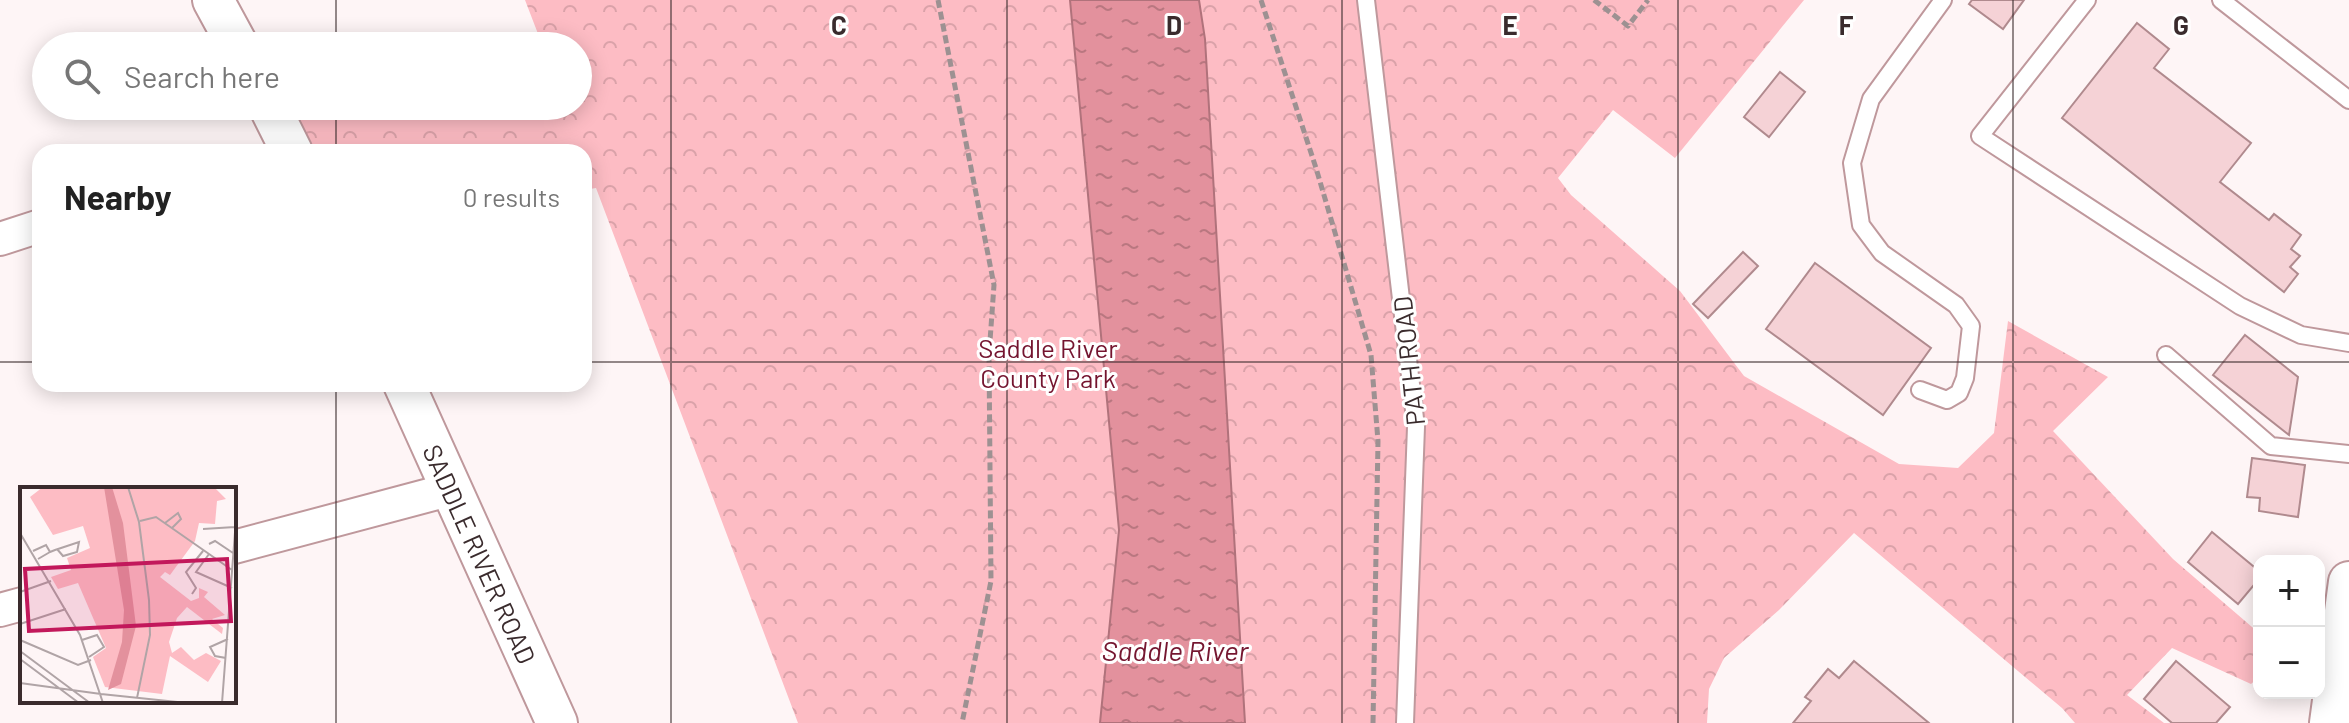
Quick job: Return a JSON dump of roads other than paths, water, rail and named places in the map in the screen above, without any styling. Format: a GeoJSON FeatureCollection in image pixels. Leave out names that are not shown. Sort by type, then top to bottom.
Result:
{"type":"FeatureCollection","features":[{"type":"Feature","properties":{"kind":"street"},"geometry":{"type":"LineString","coordinates":[[213,0],[230,32]]}},
{"type":"Feature","properties":{"kind":"street"},"geometry":{"type":"LineString","coordinates":[[275,120],[284,144]]}},
{"type":"Feature","properties":{"kind":"street"},"geometry":{"type":"LineString","coordinates":[[0,239],[32,229]]}},
{"type":"Feature","properties":{"kind":"street","name":"SADDLE RIVER ROAD"},"geometry":{"type":"LineString","coordinates":[[408,392],[557,723]]}},
{"type":"Feature","properties":{"kind":"street"},"geometry":{"type":"LineString","coordinates":[[236,546],[452,489]]}},
{"type":"Feature","properties":{"kind":"street"},"geometry":{"type":"LineString","coordinates":[[2330,723],[2344,665],[2349,582]]}},
{"type":"Feature","properties":{"kind":"street"},"geometry":{"type":"LineString","coordinates":[[0,610],[20,605]]}},
{"type":"Feature","properties":{"kind":"lane","name":"PATH ROAD"},"geometry":{"type":"LineString","coordinates":[[1366,0],[1416,427],[1405,723]]}},
{"type":"Feature","properties":{"kind":"lane"},"geometry":{"type":"LineString","coordinates":[[1920,390],[1947,400],[1959,393],[1965,378],[1971,326],[1956,305],[1882,253],[1861,225],[1852,163],[1871,99],[1943,0]]}},
{"type":"Feature","properties":{"kind":"lane"},"geometry":{"type":"LineString","coordinates":[[2087,0],[1980,136],[2240,306],[2301,335],[2349,343]]}},
{"type":"Feature","properties":{"kind":"lane"},"geometry":{"type":"LineString","coordinates":[[2221,0],[2349,100]]}},
{"type":"Feature","properties":{"kind":"lane"},"geometry":{"type":"LineString","coordinates":[[2166,355],[2271,446],[2349,454]]}},
{"type":"Feature","properties":{"kind":"water","name":"Saddle River"},"geometry":{"type":"Polygon","coordinates":[[[1070,0],[1199,0],[1205,39],[1245,723],[1100,723],[1119,530],[1070,0]]]}},
{"type":"Feature","properties":{"kind":"park label","name":"Saddle River County Park"},"geometry":{"type":"Point","coordinates":[1048,362]}}]}
